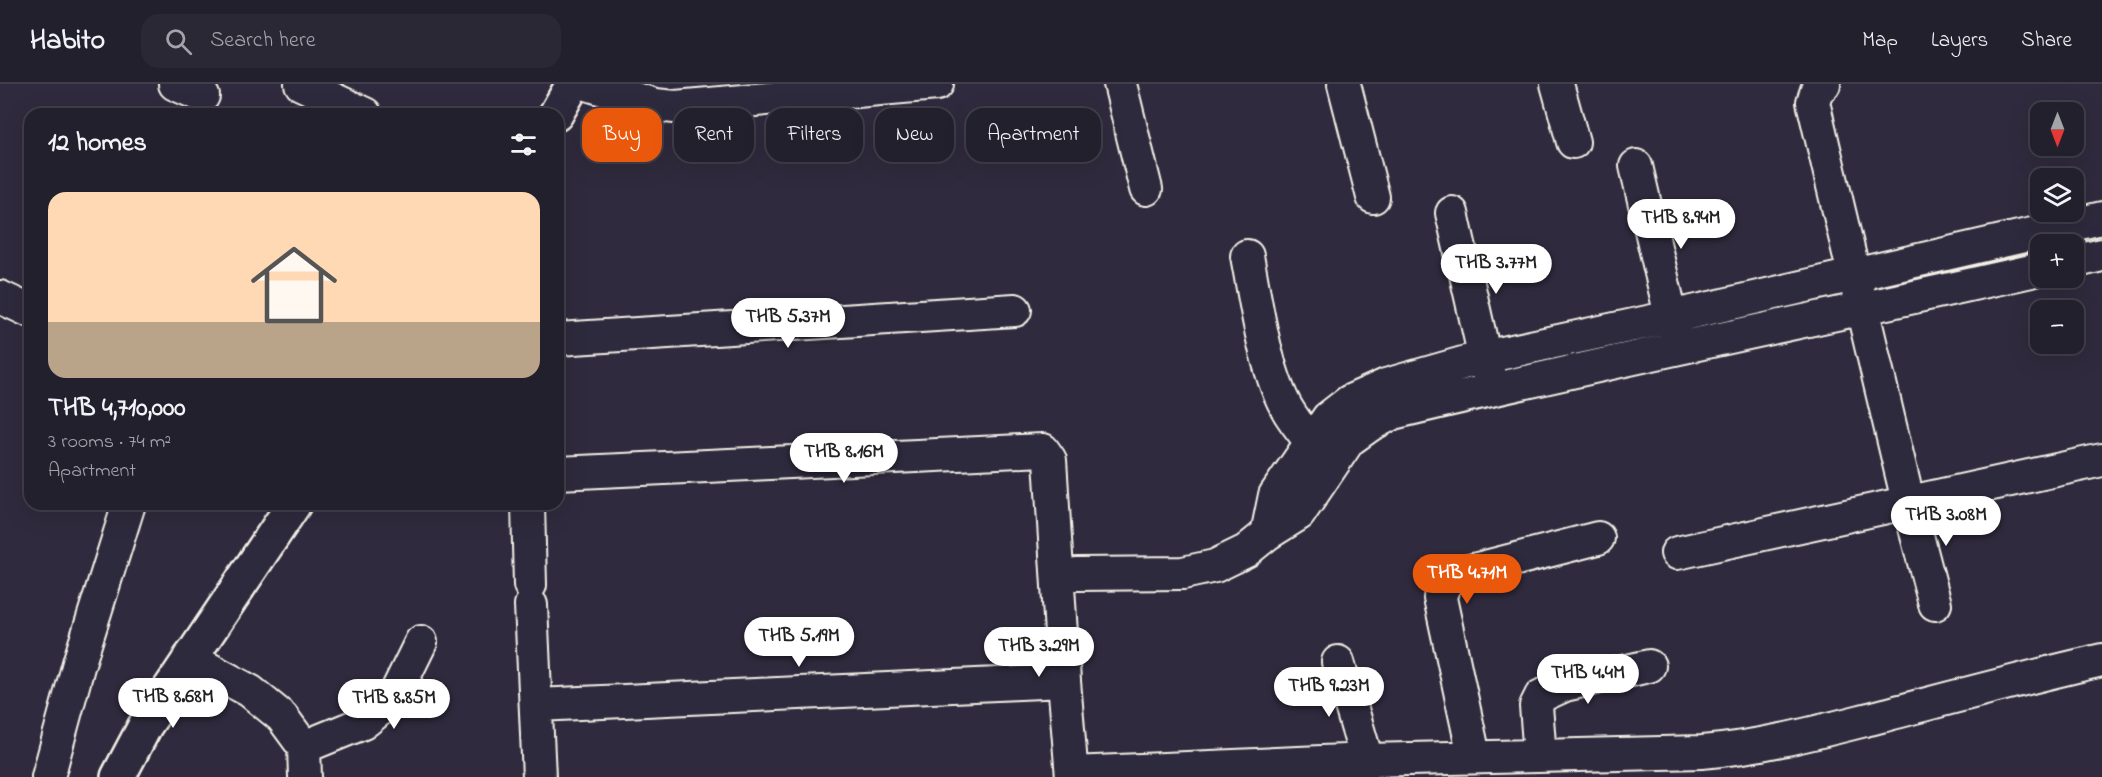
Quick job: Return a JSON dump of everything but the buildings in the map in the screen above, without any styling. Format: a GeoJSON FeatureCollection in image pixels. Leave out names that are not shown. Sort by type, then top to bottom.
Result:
{"type":"FeatureCollection","features":[{"type":"Feature","properties":{"kind":"street"},"geometry":{"type":"LineString","coordinates":[[175,84],[203,96]]}},
{"type":"Feature","properties":{"kind":"street"},"geometry":{"type":"LineString","coordinates":[[301,84],[352,108]]}},
{"type":"Feature","properties":{"kind":"street"},"geometry":{"type":"LineString","coordinates":[[559,108],[573,84]]}},
{"type":"Feature","properties":{"kind":"street"},"geometry":{"type":"LineString","coordinates":[[587,84],[655,105],[675,107],[938,84]]}},
{"type":"Feature","properties":{"kind":"street"},"geometry":{"type":"LineString","coordinates":[[1120,84],[1146,189]]}},
{"type":"Feature","properties":{"kind":"street"},"geometry":{"type":"LineString","coordinates":[[1344,84],[1373,197]]}},
{"type":"Feature","properties":{"kind":"street"},"geometry":{"type":"LineString","coordinates":[[1557,84],[1573,142]]}},
{"type":"Feature","properties":{"kind":"street"},"geometry":{"type":"LineString","coordinates":[[1824,84],[1814,95],[1814,102],[1908,501],[1935,604]]}},
{"type":"Feature","properties":{"kind":"street"},"geometry":{"type":"LineString","coordinates":[[1636,166],[1678,346]]}},
{"type":"Feature","properties":{"kind":"street"},"geometry":{"type":"LineString","coordinates":[[1452,213],[1492,389]]}},
{"type":"Feature","properties":{"kind":"street"},"geometry":{"type":"LineString","coordinates":[[1267,534],[1275,495],[1328,418],[1350,400],[1386,385],[1484,357],[2102,218]]}},
{"type":"Feature","properties":{"kind":"street"},"geometry":{"type":"LineString","coordinates":[[2084,259],[2102,255]]}},
{"type":"Feature","properties":{"kind":"street"},"geometry":{"type":"LineString","coordinates":[[1247,256],[1266,349],[1279,391],[1289,411],[1331,466]]}},
{"type":"Feature","properties":{"kind":"street"},"geometry":{"type":"LineString","coordinates":[[1077,574],[1183,573],[1215,566],[1246,551],[1267,534],[1299,514],[1349,440],[1370,424],[1393,413],[1678,346],[1862,309],[2030,271]]}},
{"type":"Feature","properties":{"kind":"street"},"geometry":{"type":"LineString","coordinates":[[0,297],[24,308]]}},
{"type":"Feature","properties":{"kind":"street"},"geometry":{"type":"LineString","coordinates":[[564,339],[1015,310]]}},
{"type":"Feature","properties":{"kind":"street"},"geometry":{"type":"LineString","coordinates":[[564,473],[1043,450],[1050,460],[1072,775],[1370,768],[1474,756],[1702,752],[1743,749],[2102,660]]}},
{"type":"Feature","properties":{"kind":"street"},"geometry":{"type":"LineString","coordinates":[[1677,554],[1908,501],[2102,460]]}},
{"type":"Feature","properties":{"kind":"street"},"geometry":{"type":"LineString","coordinates":[[1275,495],[1299,514]]}},
{"type":"Feature","properties":{"kind":"street"},"geometry":{"type":"LineString","coordinates":[[48,777],[79,663],[127,510]]}},
{"type":"Feature","properties":{"kind":"street"},"geometry":{"type":"LineString","coordinates":[[118,777],[145,726],[290,510]]}},
{"type":"Feature","properties":{"kind":"street"},"geometry":{"type":"LineString","coordinates":[[528,510],[539,777]]}},
{"type":"Feature","properties":{"kind":"street"},"geometry":{"type":"LineString","coordinates":[[1474,756],[1440,598],[1442,586],[1448,579],[1462,573],[1598,538]]}},
{"type":"Feature","properties":{"kind":"street"},"geometry":{"type":"LineString","coordinates":[[189,658],[250,691],[282,717],[305,762],[363,723],[393,699],[421,642]]}},
{"type":"Feature","properties":{"kind":"street"},"geometry":{"type":"LineString","coordinates":[[1338,662],[1370,768]]}},
{"type":"Feature","properties":{"kind":"street"},"geometry":{"type":"LineString","coordinates":[[1540,756],[1536,706],[1541,696],[1565,685],[1649,666]]}},
{"type":"Feature","properties":{"kind":"street"},"geometry":{"type":"LineString","coordinates":[[537,705],[1064,681]]}}]}
